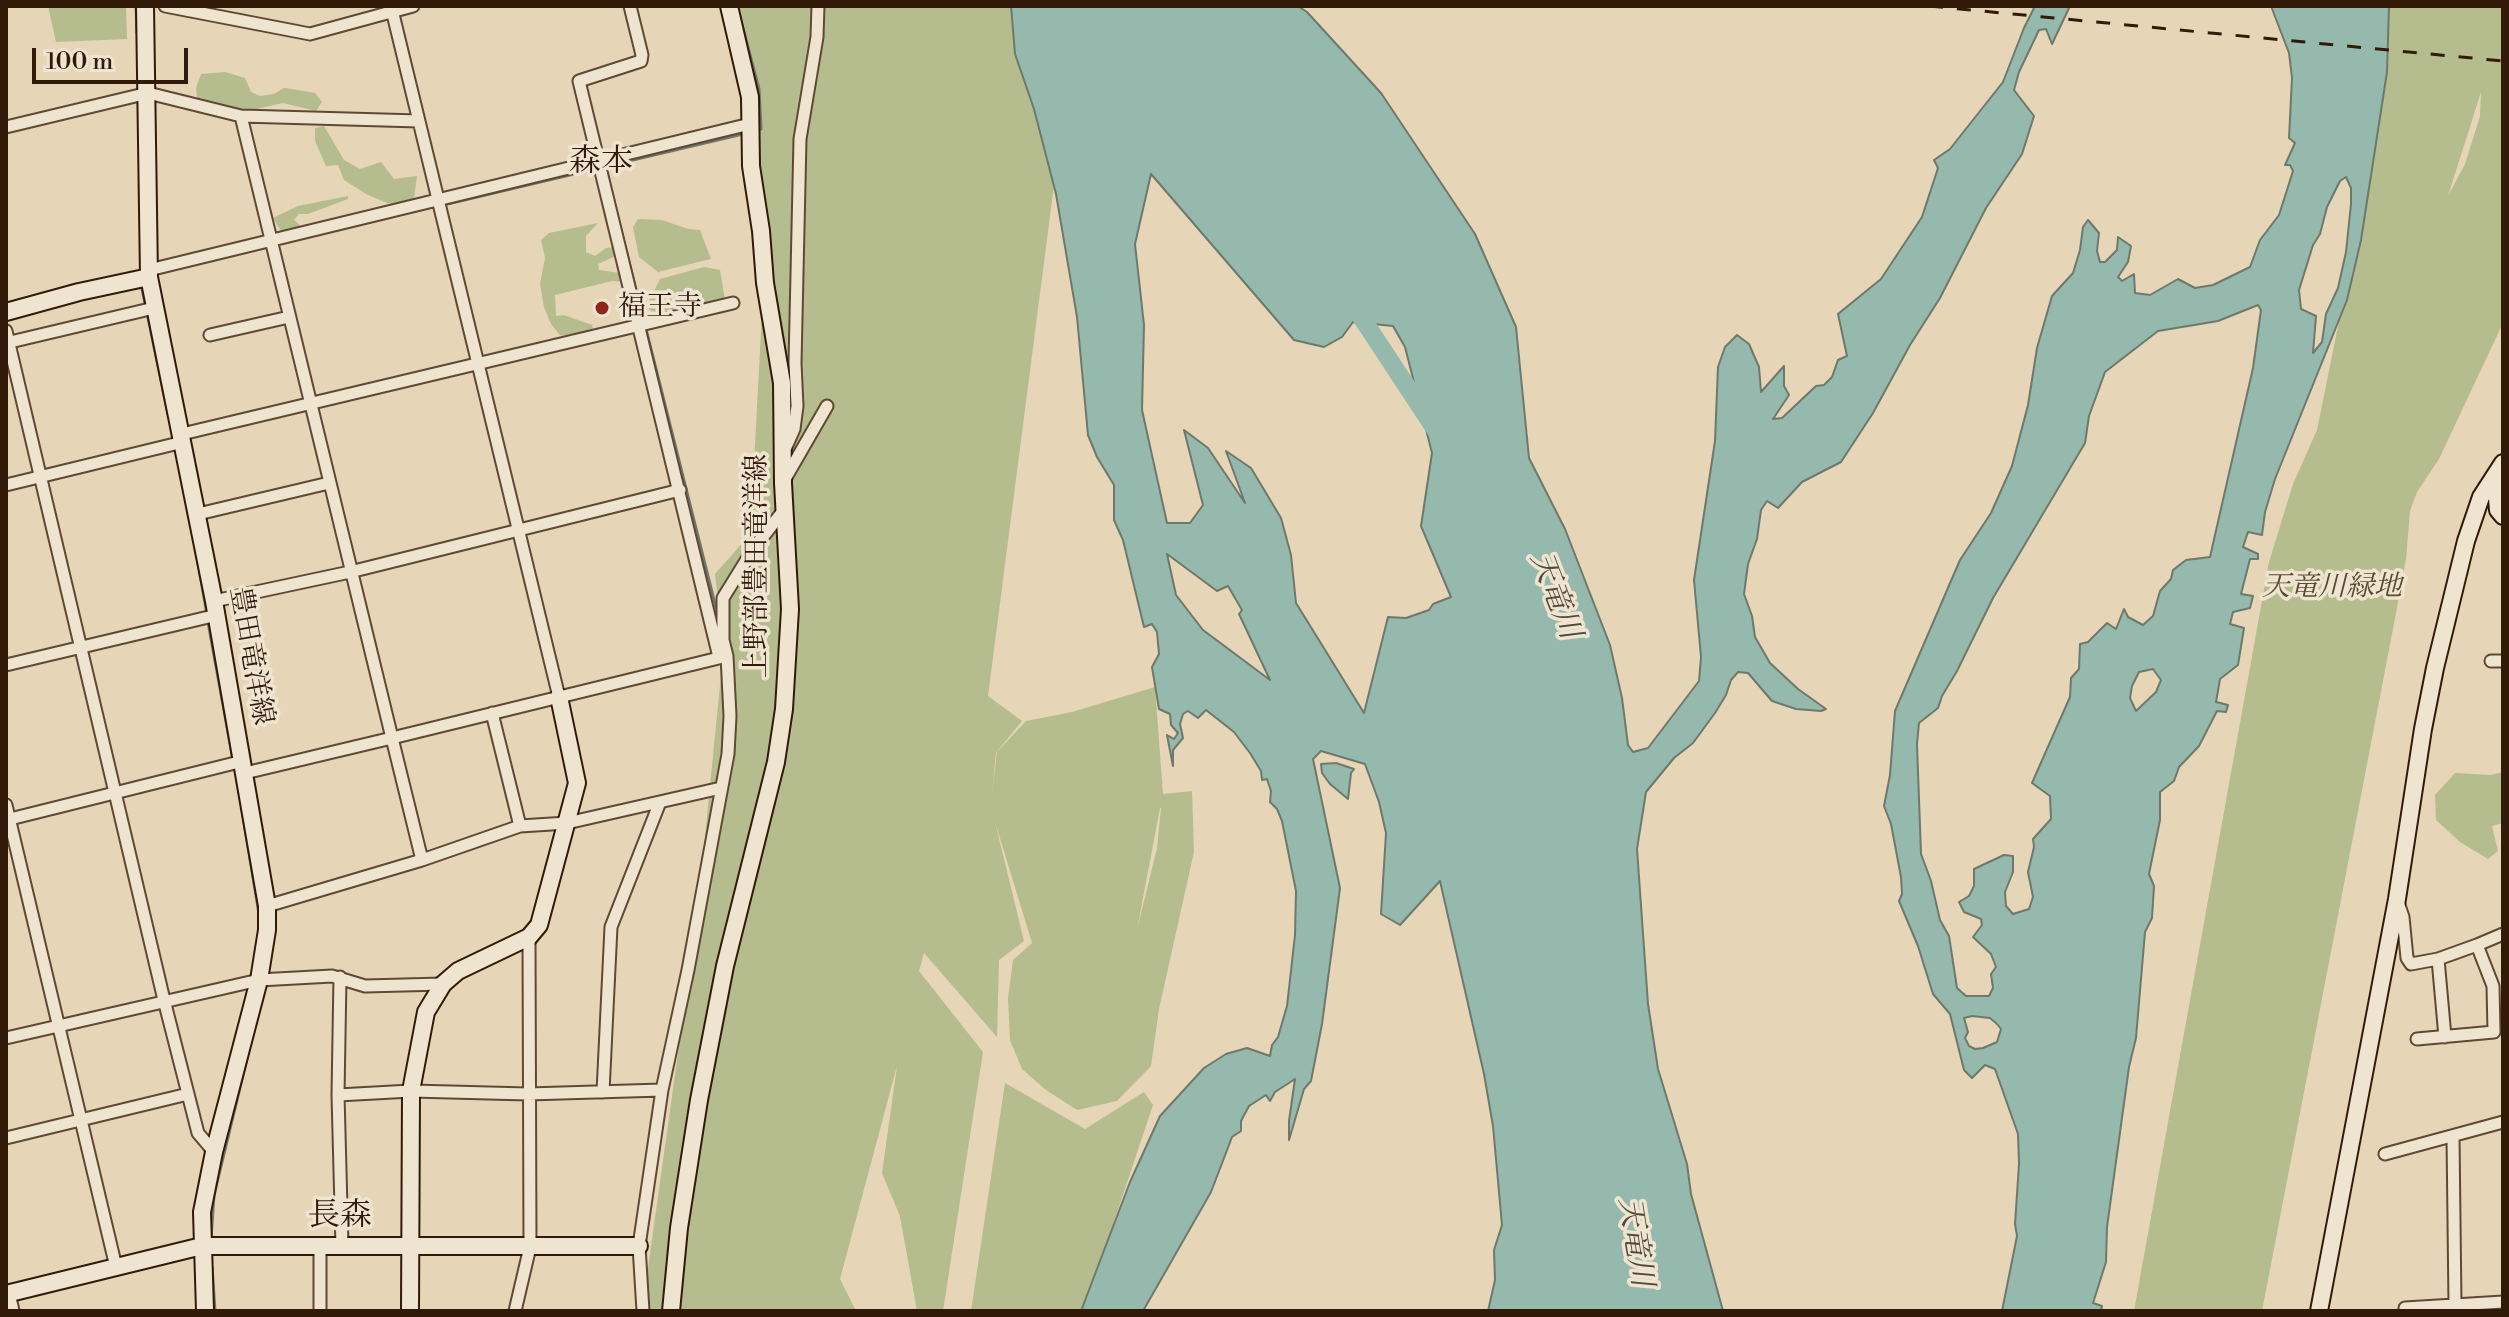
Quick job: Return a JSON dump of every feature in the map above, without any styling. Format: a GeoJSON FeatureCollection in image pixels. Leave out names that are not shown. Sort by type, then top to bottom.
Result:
{"type":"FeatureCollection","features":[{"type":"Feature","properties":{"kind":"main road","name":"豊田竜洋線"},"geometry":{"type":"LineString","coordinates":[[145,6],[149,274],[198,514],[267,906],[267,930],[259,980],[214,1152],[202,1212],[205,1311]]}},
{"type":"Feature","properties":{"kind":"main road","name":"上野部豊田竜洋線"},"geometry":{"type":"LineString","coordinates":[[671,1311],[679,1228],[699,1100],[725,966],[776,762],[784,709],[790,609],[783,483],[782,383],[765,283],[751,166],[750,97],[729,6]]}},
{"type":"Feature","properties":{"kind":"main road"},"geometry":{"type":"LineString","coordinates":[[6,312],[149,274]]}},
{"type":"Feature","properties":{"kind":"main road"},"geometry":{"type":"LineString","coordinates":[[2502,466],[2497,498],[2498,510],[2503,516]]}},
{"type":"Feature","properties":{"kind":"main road"},"geometry":{"type":"LineString","coordinates":[[2319,1311],[2397,899],[2423,729],[2450,604],[2481,497],[2502,466]]}},
{"type":"Feature","properties":{"kind":"main road"},"geometry":{"type":"LineString","coordinates":[[410,1311],[411,1091],[426,1012],[443,984],[458,971],[529,937],[539,925],[577,783],[559,697]]}},
{"type":"Feature","properties":{"kind":"main road"},"geometry":{"type":"LineString","coordinates":[[8,1293],[202,1246],[639,1246]]}},
{"type":"Feature","properties":{"kind":"street"},"geometry":{"type":"LineString","coordinates":[[168,6],[310,34],[392,9],[413,6]]}},
{"type":"Feature","properties":{"kind":"street"},"geometry":{"type":"LineString","coordinates":[[630,6],[641,61],[579,81],[723,657]]}},
{"type":"Feature","properties":{"kind":"street"},"geometry":{"type":"LineString","coordinates":[[784,451],[794,429],[797,406],[795,363],[800,139],[817,37],[818,6]]}},
{"type":"Feature","properties":{"kind":"street"},"geometry":{"type":"LineString","coordinates":[[392,9],[559,697]]}},
{"type":"Feature","properties":{"kind":"street"},"geometry":{"type":"LineString","coordinates":[[6,127],[148,93],[241,116],[419,121]]}},
{"type":"Feature","properties":{"kind":"street"},"geometry":{"type":"LineString","coordinates":[[241,116],[422,860]]}},
{"type":"Feature","properties":{"kind":"street"},"geometry":{"type":"LineString","coordinates":[[149,274],[271,241],[750,124]]}},
{"type":"Feature","properties":{"kind":"street"},"geometry":{"type":"LineString","coordinates":[[6,485],[310,403],[733,303]]}},
{"type":"Feature","properties":{"kind":"street"},"geometry":{"type":"LineString","coordinates":[[154,308],[7,339],[164,1000],[198,1133],[214,1152]]}},
{"type":"Feature","properties":{"kind":"street"},"geometry":{"type":"LineString","coordinates":[[210,335],[289,317]]}},
{"type":"Feature","properties":{"kind":"street"},"geometry":{"type":"LineString","coordinates":[[783,483],[827,406]]}},
{"type":"Feature","properties":{"kind":"street"},"geometry":{"type":"LineString","coordinates":[[198,514],[329,483]]}},
{"type":"Feature","properties":{"kind":"street"},"geometry":{"type":"LineString","coordinates":[[6,665],[350,572],[680,490]]}},
{"type":"Feature","properties":{"kind":"street"},"geometry":{"type":"LineString","coordinates":[[643,1311],[639,1246],[662,1090],[728,754],[730,716],[723,657],[723,598],[754,548],[784,510]]}},
{"type":"Feature","properties":{"kind":"street"},"geometry":{"type":"LineString","coordinates":[[8,819],[115,793],[392,738],[723,657]]}},
{"type":"Feature","properties":{"kind":"street"},"geometry":{"type":"LineString","coordinates":[[492,713],[520,826]]}},
{"type":"Feature","properties":{"kind":"street"},"geometry":{"type":"LineString","coordinates":[[267,906],[422,860],[520,826],[567,823],[721,788]]}},
{"type":"Feature","properties":{"kind":"street"},"geometry":{"type":"LineString","coordinates":[[603,1092],[611,927],[660,802]]}},
{"type":"Feature","properties":{"kind":"street"},"geometry":{"type":"LineString","coordinates":[[6,805],[116,1267]]}},
{"type":"Feature","properties":{"kind":"street"},"geometry":{"type":"LineString","coordinates":[[2397,899],[2403,917],[2407,958],[2411,964],[2438,959],[2503,934]]}},
{"type":"Feature","properties":{"kind":"street"},"geometry":{"type":"LineString","coordinates":[[515,1311],[530,1247],[529,937]]}},
{"type":"Feature","properties":{"kind":"street"},"geometry":{"type":"LineString","coordinates":[[2417,1039],[2499,1032],[2493,986],[2477,945]]}},
{"type":"Feature","properties":{"kind":"street"},"geometry":{"type":"LineString","coordinates":[[2438,959],[2445,1037]]}},
{"type":"Feature","properties":{"kind":"street"},"geometry":{"type":"LineString","coordinates":[[6,1038],[259,980],[340,977],[365,986],[443,984]]}},
{"type":"Feature","properties":{"kind":"street"},"geometry":{"type":"LineString","coordinates":[[340,977],[338,1095],[342,1246]]}},
{"type":"Feature","properties":{"kind":"street"},"geometry":{"type":"LineString","coordinates":[[338,1095],[411,1091],[528,1094],[662,1090]]}},
{"type":"Feature","properties":{"kind":"street"},"geometry":{"type":"LineString","coordinates":[[6,1138],[188,1094]]}},
{"type":"Feature","properties":{"kind":"street"},"geometry":{"type":"LineString","coordinates":[[2385,1154],[2503,1122]]}},
{"type":"Feature","properties":{"kind":"street"},"geometry":{"type":"LineString","coordinates":[[2453,1136],[2455,1305]]}},
{"type":"Feature","properties":{"kind":"street"},"geometry":{"type":"LineString","coordinates":[[320,1245],[320,1311]]}},
{"type":"Feature","properties":{"kind":"street"},"geometry":{"type":"LineString","coordinates":[[8,1293],[13,1311]]}},
{"type":"Feature","properties":{"kind":"street"},"geometry":{"type":"LineString","coordinates":[[2405,1311],[2405,1308],[2503,1302]]}},
{"type":"Feature","properties":{"kind":"green space"},"geometry":{"type":"Polygon","coordinates":[[[48,6],[126,6],[127,39],[56,42],[48,6]]]}},
{"type":"Feature","properties":{"kind":"green space"},"geometry":{"type":"Polygon","coordinates":[[[729,6],[1023,6],[1054,185],[988,696],[1022,721],[996,753],[992,792],[997,752],[1026,721],[1072,712],[1155,687],[1163,794],[1192,791],[1194,852],[1159,1009],[1151,1066],[1117,1101],[1077,1110],[1046,1090],[1022,1069],[1010,1040],[1008,998],[1013,960],[1032,943],[995,822],[1024,941],[999,960],[997,1037],[924,953],[919,971],[983,1052],[943,1311],[917,1311],[900,1216],[882,1173],[897,1066],[840,1279],[856,1311],[642,1311],[697,917],[724,645],[715,574],[745,540],[752,502],[764,274],[747,86],[729,6]],[[1161,808],[1137,930],[1157,848],[1161,808]]]}},
{"type":"Feature","properties":{"kind":"green space","name":"天竜川緑地"},"geometry":{"type":"Polygon","coordinates":[[[2371,6],[2503,6],[2503,323],[2439,459],[2417,492],[2410,511],[2406,559],[2397,608],[2262,1311],[2134,1311],[2269,562],[2293,484],[2317,430],[2383,103],[2371,6]],[[2481,92],[2448,196],[2465,164],[2480,116],[2481,92]]]}},
{"type":"Feature","properties":{"kind":"green space"},"geometry":{"type":"Polygon","coordinates":[[[225,72],[245,78],[251,92],[260,96],[274,94],[284,88],[315,93],[322,102],[316,111],[283,103],[243,112],[204,107],[197,97],[196,88],[201,74],[225,72]]]}},
{"type":"Feature","properties":{"kind":"green space"},"geometry":{"type":"Polygon","coordinates":[[[324,126],[344,160],[360,169],[381,162],[394,179],[417,176],[413,206],[387,203],[366,194],[344,180],[338,165],[326,166],[315,141],[315,128],[324,126]]]}},
{"type":"Feature","properties":{"kind":"green space"},"geometry":{"type":"Polygon","coordinates":[[[348,196],[348,199],[308,214],[299,214],[294,220],[300,225],[294,230],[281,231],[273,218],[298,206],[348,196]]]}},
{"type":"Feature","properties":{"kind":"green space"},"geometry":{"type":"Polygon","coordinates":[[[638,219],[662,220],[700,230],[711,259],[658,272],[639,257],[633,227],[638,219]]]}},
{"type":"Feature","properties":{"kind":"green space"},"geometry":{"type":"Polygon","coordinates":[[[598,223],[586,236],[586,252],[595,256],[606,248],[616,247],[618,255],[598,264],[599,270],[620,273],[623,282],[612,281],[555,295],[556,316],[564,315],[592,325],[593,329],[572,337],[560,335],[544,307],[540,284],[545,258],[541,240],[549,233],[598,223]]]}},
{"type":"Feature","properties":{"kind":"green space"},"geometry":{"type":"Polygon","coordinates":[[[704,267],[720,270],[725,300],[652,313],[647,305],[660,279],[704,267]]]}},
{"type":"Feature","properties":{"kind":"green space"},"geometry":{"type":"Polygon","coordinates":[[[2503,772],[2503,823],[2492,826],[2498,851],[2488,859],[2460,842],[2436,820],[2435,795],[2455,773],[2491,775],[2503,772]]]}},
{"type":"Feature","properties":{"kind":"green space"},"geometry":{"type":"Polygon","coordinates":[[[1005,1083],[1085,1129],[1144,1092],[1153,1105],[1084,1311],[971,1311],[1005,1083]]]}},
{"type":"Feature","properties":{"kind":"water"},"geometry":{"type":"Polygon","coordinates":[[[1011,6],[1298,6],[1381,93],[1475,234],[1516,327],[1529,458],[1565,529],[1610,645],[1622,698],[1628,745],[1633,752],[1648,748],[1699,681],[1701,657],[1694,580],[1715,441],[1718,367],[1725,347],[1737,335],[1749,344],[1759,367],[1761,392],[1784,366],[1784,386],[1789,395],[1773,419],[1782,418],[1816,386],[1824,385],[1832,377],[1838,360],[1847,356],[1838,314],[1881,279],[1922,217],[1938,168],[1934,160],[1950,149],[2003,82],[2035,6],[2070,6],[2052,44],[2046,29],[2039,30],[2019,72],[2014,90],[2034,116],[2022,154],[1986,208],[1940,298],[1873,413],[1841,462],[1802,482],[1778,508],[1767,501],[1761,510],[1744,594],[1755,637],[1770,663],[1826,709],[1796,709],[1772,701],[1748,673],[1738,672],[1715,713],[1693,743],[1674,758],[1646,792],[1637,849],[1648,1004],[1658,1069],[1687,1164],[1691,1194],[1723,1311],[1488,1311],[1495,1280],[1494,1250],[1502,1225],[1493,1126],[1440,881],[1400,925],[1381,914],[1386,833],[1379,802],[1365,764],[1321,751],[1313,759],[1340,888],[1322,1024],[1311,1081],[1304,1089],[1289,1140],[1295,1079],[1275,1092],[1270,1101],[1266,1095],[1249,1106],[1241,1121],[1241,1131],[1232,1137],[1211,1192],[1143,1311],[1081,1311],[1130,1182],[1160,1116],[1204,1068],[1226,1054],[1247,1048],[1270,1056],[1287,1006],[1295,935],[1296,891],[1282,821],[1270,802],[1271,791],[1267,779],[1262,780],[1261,771],[1234,732],[1206,710],[1198,718],[1188,711],[1183,714],[1180,724],[1183,738],[1173,750],[1173,766],[1167,735],[1174,739],[1178,733],[1171,725],[1170,714],[1159,709],[1152,667],[1159,654],[1157,632],[1152,624],[1144,627],[1123,540],[1114,520],[1114,485],[1088,435],[1077,317],[1056,194],[1034,109],[1015,54],[1011,6]],[[1151,174],[1135,244],[1144,325],[1142,410],[1167,523],[1190,523],[1203,505],[1184,430],[1208,448],[1245,503],[1226,451],[1251,468],[1281,518],[1291,555],[1296,603],[1364,713],[1388,617],[1406,618],[1429,610],[1433,604],[1451,597],[1421,526],[1432,453],[1405,347],[1393,326],[1353,322],[1342,337],[1324,347],[1294,340],[1151,174]],[[1167,554],[1176,595],[1203,630],[1270,680],[1239,614],[1242,610],[1228,586],[1217,591],[1167,554]]]}},
{"type":"Feature","properties":{"kind":"water"},"geometry":{"type":"Polygon","coordinates":[[[2271,6],[2389,6],[2387,72],[2361,240],[2347,300],[2275,479],[2262,535],[2248,532],[2243,547],[2258,554],[2258,559],[2250,559],[2241,594],[2253,596],[2250,608],[2233,612],[2230,624],[2244,628],[2238,665],[2220,679],[2216,702],[2228,705],[2226,712],[2217,711],[2199,746],[2179,767],[2174,781],[2160,792],[2160,820],[2149,874],[2154,886],[2152,918],[2145,932],[2136,1038],[2129,1067],[2107,1227],[2106,1262],[2093,1303],[2102,1306],[2101,1311],[2002,1311],[2017,1236],[2018,1134],[1995,1069],[1985,1065],[1972,1078],[1964,1070],[1950,1014],[1933,994],[1899,901],[1902,894],[1901,877],[1891,824],[1884,806],[1895,711],[1960,560],[1991,513],[2012,466],[2028,405],[2037,348],[2052,296],[2073,273],[2083,227],[2088,220],[2099,233],[2097,251],[2100,262],[2105,262],[2117,250],[2118,237],[2131,246],[2128,262],[2118,277],[2122,281],[2134,274],[2135,293],[2150,295],[2178,279],[2195,288],[2213,285],[2250,267],[2260,240],[2279,215],[2293,171],[2290,165],[2285,165],[2295,143],[2289,138],[2292,78],[2289,53],[2271,6]],[[2346,177],[2340,181],[2327,207],[2299,290],[2301,309],[2316,316],[2313,353],[2322,342],[2326,314],[2338,288],[2346,252],[2351,188],[2346,177]],[[2258,305],[2218,321],[2158,331],[2105,372],[2089,416],[2085,443],[1993,598],[1938,708],[1919,723],[1921,854],[1940,920],[1949,936],[1957,988],[1966,996],[1989,996],[1993,988],[1991,974],[1996,967],[1991,954],[1973,937],[1982,925],[1981,919],[1964,912],[1959,902],[1969,896],[1974,886],[1974,869],[2004,855],[2013,856],[2013,872],[2005,892],[2006,906],[2013,914],[2029,909],[2033,897],[2028,872],[2033,839],[2051,819],[2050,796],[2032,783],[2070,697],[2071,678],[2079,669],[2080,644],[2088,642],[2107,623],[2116,629],[2124,609],[2128,617],[2143,625],[2153,616],[2160,591],[2171,579],[2173,570],[2186,560],[2210,557],[2253,368],[2261,310],[2258,305]],[[2153,669],[2139,672],[2130,698],[2136,711],[2156,692],[2161,680],[2153,669]],[[1964,1018],[1968,1032],[1965,1038],[1969,1046],[1983,1048],[1997,1042],[2001,1029],[1990,1018],[1964,1018]]]}},
{"type":"Feature","properties":{"kind":"water"},"geometry":{"type":"Polygon","coordinates":[[[1336,763],[1354,769],[1348,799],[1322,773],[1321,764],[1336,763]]]}},
{"type":"Feature","properties":{"kind":"waterway"},"geometry":{"type":"LineString","coordinates":[[136,6],[137,33]]}},
{"type":"Feature","properties":{"kind":"waterway"},"geometry":{"type":"LineString","coordinates":[[737,6],[759,89],[761,129],[758,130]]}},
{"type":"Feature","properties":{"kind":"waterway"},"geometry":{"type":"LineString","coordinates":[[603,167],[743,134]]}},
{"type":"Feature","properties":{"kind":"waterway"},"geometry":{"type":"LineString","coordinates":[[605,166],[644,322]]}},
{"type":"Feature","properties":{"kind":"waterway"},"geometry":{"type":"LineString","coordinates":[[443,205],[595,169]]}},
{"type":"Feature","properties":{"kind":"waterway"},"geometry":{"type":"LineString","coordinates":[[369,222],[436,206]]}},
{"type":"Feature","properties":{"kind":"waterway"},"geometry":{"type":"LineString","coordinates":[[141,284],[168,414]]}},
{"type":"Feature","properties":{"kind":"waterway","name":"天竜川"},"geometry":{"type":"LineString","coordinates":[[1352,303],[1435,429]]}},
{"type":"Feature","properties":{"kind":"waterway"},"geometry":{"type":"LineString","coordinates":[[646,329],[716,608]]}},
{"type":"Feature","properties":{"kind":"waterway"},"geometry":{"type":"LineString","coordinates":[[193,535],[207,614]]}},
{"type":"Feature","properties":{"kind":"waterway"},"geometry":{"type":"LineString","coordinates":[[208,622],[233,760]]}},
{"type":"Feature","properties":{"kind":"waterway"},"geometry":{"type":"LineString","coordinates":[[235,767],[259,914]]}},
{"type":"Feature","properties":{"kind":"waterway"},"geometry":{"type":"LineString","coordinates":[[211,1239],[214,1195],[262,997]]}},
{"type":"Feature","properties":{"kind":"waterway"},"geometry":{"type":"LineString","coordinates":[[212,1267],[215,1311]]}},
{"type":"Feature","properties":{"kind":"railway"},"geometry":{"type":"LineString","coordinates":[[1929,6],[2503,61]]}},
{"type":"Feature","properties":{"kind":"place","name":"福王寺"},"geometry":{"type":"Point","coordinates":[602,308]}},
{"type":"Feature","properties":{"kind":"district","name":"森本"},"geometry":{"type":"Point","coordinates":[601,163]}},
{"type":"Feature","properties":{"kind":"district","name":"長森"},"geometry":{"type":"Point","coordinates":[340,1217]}}]}
